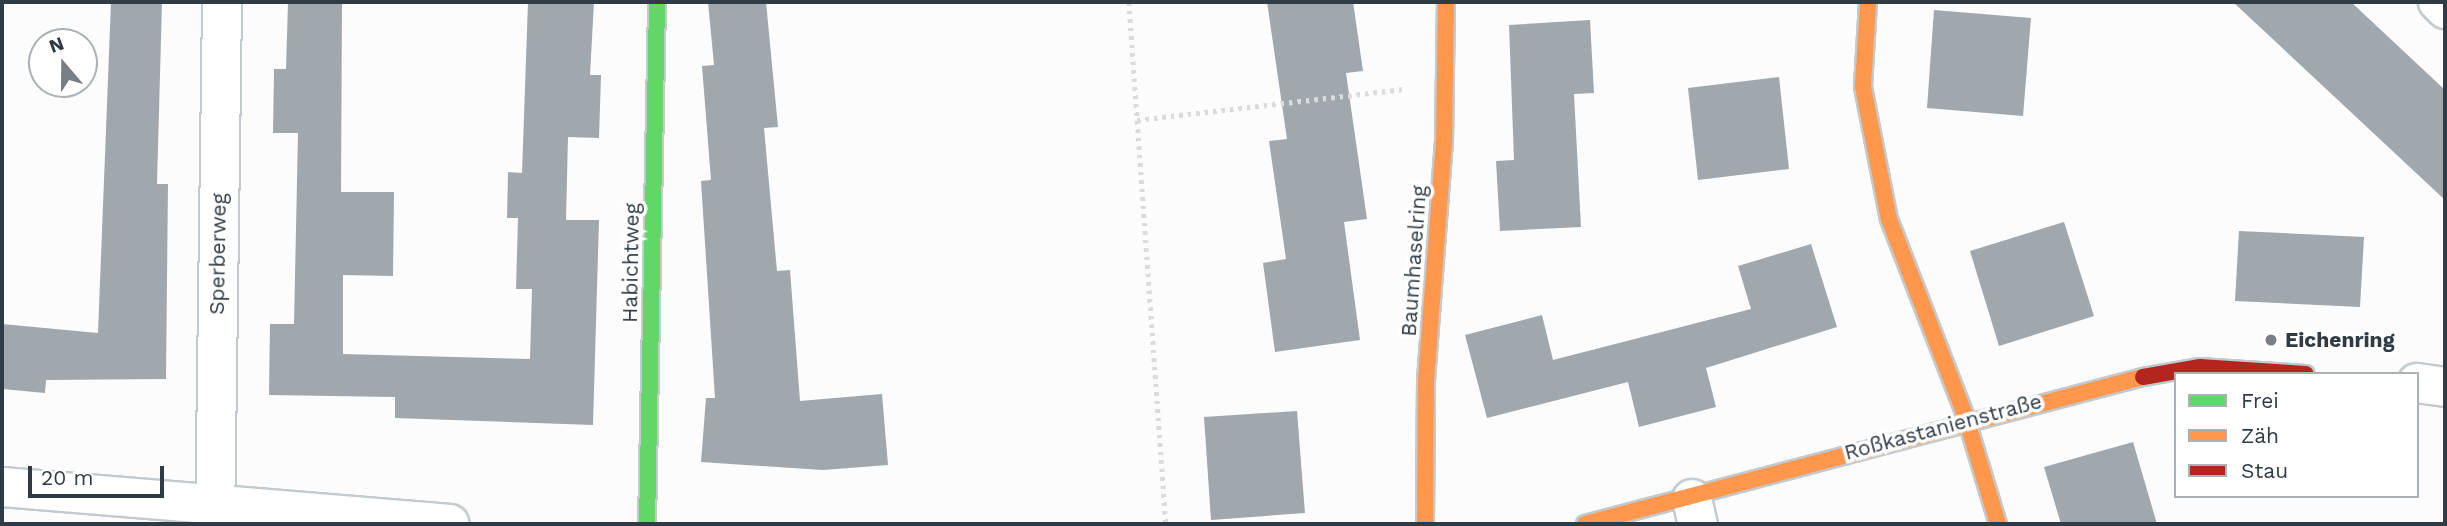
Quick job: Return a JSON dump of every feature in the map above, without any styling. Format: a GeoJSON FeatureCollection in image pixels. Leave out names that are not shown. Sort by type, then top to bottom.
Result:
{"type":"FeatureCollection","features":[{"type":"Feature","properties":{"kind":"street","name":"Sperberweg"},"geometry":{"type":"LineString","coordinates":[[215,515],[222,2]]}},
{"type":"Feature","properties":{"kind":"street","name":"Habichtweg"},"geometry":{"type":"LineString","coordinates":[[648,524],[657,2]]}},
{"type":"Feature","properties":{"kind":"street","name":"Baumhaselring"},"geometry":{"type":"LineString","coordinates":[[1425,524],[1426,380],[1447,85],[1446,2]]}},
{"type":"Feature","properties":{"kind":"street"},"geometry":{"type":"LineString","coordinates":[[1868,2],[1863,87],[1889,219],[1966,418],[1998,524]]}},
{"type":"Feature","properties":{"kind":"street"},"geometry":{"type":"LineString","coordinates":[[2438,2],[2445,9]]}},
{"type":"Feature","properties":{"kind":"street","name":"Roßkastanienstraße"},"geometry":{"type":"LineString","coordinates":[[2177,372],[2200,367],[2276,372]]}},
{"type":"Feature","properties":{"kind":"street","name":"Roßkastanienstraße"},"geometry":{"type":"LineString","coordinates":[[1585,524],[1695,512],[1966,418],[2174,373]]}},
{"type":"Feature","properties":{"kind":"street"},"geometry":{"type":"LineString","coordinates":[[2419,383],[2445,387]]}},
{"type":"Feature","properties":{"kind":"street"},"geometry":{"type":"LineString","coordinates":[[2,487],[215,515],[449,524]]}},
{"type":"Feature","properties":{"kind":"path"},"geometry":{"type":"LineString","coordinates":[[1129,2],[1166,524]]}},
{"type":"Feature","properties":{"kind":"path"},"geometry":{"type":"LineString","coordinates":[[1137,120],[1447,85]]}},
{"type":"Feature","properties":{"kind":"building"},"geometry":{"type":"Polygon","coordinates":[[[111,2],[162,2],[157,184],[168,184],[166,379],[46,380],[45,393],[2,389],[2,324],[98,333],[111,2]]]}},
{"type":"Feature","properties":{"kind":"building"},"geometry":{"type":"Polygon","coordinates":[[[288,2],[342,2],[341,192],[394,192],[393,276],[343,275],[343,354],[530,359],[532,289],[516,289],[518,218],[507,218],[508,172],[522,173],[528,2],[594,2],[590,75],[601,75],[599,138],[568,137],[566,220],[599,220],[593,425],[395,418],[395,397],[269,395],[270,324],[294,324],[298,133],[273,133],[274,69],[286,69],[288,2]]]}},
{"type":"Feature","properties":{"kind":"building"},"geometry":{"type":"Polygon","coordinates":[[[708,2],[766,2],[778,127],[764,128],[777,271],[790,270],[800,401],[882,394],[888,465],[823,470],[701,462],[706,398],[715,398],[701,181],[711,180],[702,66],[714,65],[708,2]]]}},
{"type":"Feature","properties":{"kind":"building"},"geometry":{"type":"Polygon","coordinates":[[[1267,2],[1353,2],[1363,71],[1346,73],[1367,219],[1344,222],[1360,340],[1275,352],[1263,263],[1286,259],[1269,141],[1287,139],[1267,2]]]}},
{"type":"Feature","properties":{"kind":"building"},"geometry":{"type":"Polygon","coordinates":[[[2233,2],[2351,2],[2445,90],[2445,200],[2233,2]]]}},
{"type":"Feature","properties":{"kind":"building"},"geometry":{"type":"Polygon","coordinates":[[[1934,10],[2031,18],[2023,116],[1927,108],[1934,10]]]}},
{"type":"Feature","properties":{"kind":"building"},"geometry":{"type":"Polygon","coordinates":[[[1590,20],[1594,93],[1574,94],[1581,227],[1500,231],[1496,161],[1514,160],[1509,25],[1590,20]]]}},
{"type":"Feature","properties":{"kind":"building"},"geometry":{"type":"Polygon","coordinates":[[[1779,77],[1789,169],[1698,180],[1688,88],[1779,77]]]}},
{"type":"Feature","properties":{"kind":"building"},"geometry":{"type":"Polygon","coordinates":[[[2064,222],[2094,316],[1999,346],[1970,251],[2064,222]]]}},
{"type":"Feature","properties":{"kind":"building"},"geometry":{"type":"Polygon","coordinates":[[[2239,231],[2364,237],[2360,307],[2235,301],[2239,231]]]}},
{"type":"Feature","properties":{"kind":"building"},"geometry":{"type":"Polygon","coordinates":[[[1811,244],[1837,327],[1706,368],[1716,407],[1639,427],[1628,382],[1487,418],[1465,335],[1542,315],[1553,360],[1751,309],[1738,266],[1811,244]]]}},
{"type":"Feature","properties":{"kind":"building"},"geometry":{"type":"Polygon","coordinates":[[[1297,411],[1305,513],[1211,520],[1204,417],[1297,411]]]}},
{"type":"Feature","properties":{"kind":"building"},"geometry":{"type":"Polygon","coordinates":[[[2133,442],[2157,524],[2061,524],[2044,467],[2133,442]]]}},
{"type":"Feature","properties":{"kind":"traffic: fast"},"geometry":{"type":"LineString","coordinates":[[647,524],[657,2]]}},
{"type":"Feature","properties":{"kind":"traffic: slow"},"geometry":{"type":"LineString","coordinates":[[1425,524],[1426,380],[1444,143],[1446,2]]}},
{"type":"Feature","properties":{"kind":"traffic: slow"},"geometry":{"type":"LineString","coordinates":[[1868,2],[1863,87],[1889,219],[1966,418],[1998,524]]}},
{"type":"Feature","properties":{"kind":"traffic: slow"},"geometry":{"type":"LineString","coordinates":[[1585,524],[2143,377]]}},
{"type":"Feature","properties":{"kind":"traffic: jam"},"geometry":{"type":"LineString","coordinates":[[2143,377],[2200,367],[2276,372]]}},
{"type":"Feature","properties":{"kind":"place","name":"Eichenring"},"geometry":{"type":"Point","coordinates":[2271,340]}}]}
